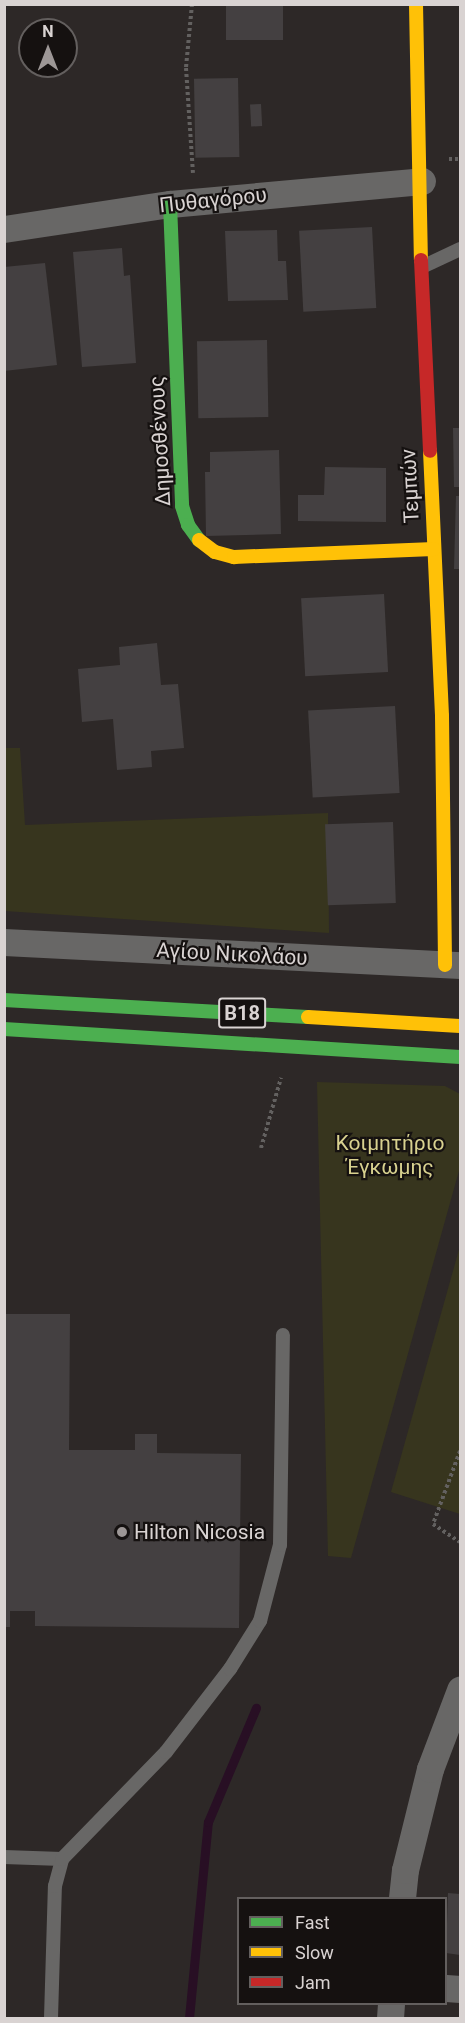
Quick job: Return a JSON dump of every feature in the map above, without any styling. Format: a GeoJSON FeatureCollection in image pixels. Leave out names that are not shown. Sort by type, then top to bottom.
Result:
{"type":"FeatureCollection","features":[{"type":"Feature","properties":{"kind":"street","name":"Τεμπών"},"geometry":{"type":"LineString","coordinates":[[416,4],[422,181],[421,268],[435,549],[451,716],[453,965]]}},
{"type":"Feature","properties":{"kind":"street","name":"Πυθαγόρου"},"geometry":{"type":"LineString","coordinates":[[4,229],[183,202],[422,181]]}},
{"type":"Feature","properties":{"kind":"street","name":"Δημοσθένους"},"geometry":{"type":"LineString","coordinates":[[183,202],[182,506],[188,525],[200,540],[215,552],[234,557],[435,549]]}},
{"type":"Feature","properties":{"kind":"street","name":"Αγίου Νικολάου"},"geometry":{"type":"LineString","coordinates":[[4,942],[453,965]]}},
{"type":"Feature","properties":{"kind":"street","name":"B18"},"geometry":{"type":"LineString","coordinates":[[4,1000],[460,1026]]}},
{"type":"Feature","properties":{"kind":"street","name":"B18"},"geometry":{"type":"LineString","coordinates":[[4,1029],[460,1057]]}},
{"type":"Feature","properties":{"kind":"street"},"geometry":{"type":"LineString","coordinates":[[402,1897],[430,1769],[460,1690]]}},
{"type":"Feature","properties":{"kind":"lane"},"geometry":{"type":"LineString","coordinates":[[421,268],[460,249]]}},
{"type":"Feature","properties":{"kind":"lane"},"geometry":{"type":"LineString","coordinates":[[51,2019],[55,1886],[62,1859],[166,1752],[224,1678],[260,1621],[280,1545],[283,1335]]}},
{"type":"Feature","properties":{"kind":"lane"},"geometry":{"type":"LineString","coordinates":[[4,1857],[62,1859]]}},
{"type":"Feature","properties":{"kind":"path"},"geometry":{"type":"LineString","coordinates":[[183,202],[186,68],[192,4]]}},
{"type":"Feature","properties":{"kind":"path"},"geometry":{"type":"LineString","coordinates":[[261,1148],[282,1071]]}},
{"type":"Feature","properties":{"kind":"path"},"geometry":{"type":"LineString","coordinates":[[460,1450],[433,1524],[460,1542]]}},
{"type":"Feature","properties":{"kind":"green space"},"geometry":{"type":"Polygon","coordinates":[[[5,748],[20,748],[25,825],[328,813],[329,933],[5,911],[5,748]]]}},
{"type":"Feature","properties":{"kind":"green space","name":"Κοιμητήριο Έγκωμης"},"geometry":{"type":"Polygon","coordinates":[[[317,1082],[445,1086],[460,1094],[460,1167],[351,1558],[328,1556],[317,1082]]]}},
{"type":"Feature","properties":{"kind":"green space"},"geometry":{"type":"Polygon","coordinates":[[[460,1246],[460,1514],[391,1492],[460,1246]]]}},
{"type":"Feature","properties":{"kind":"building"},"geometry":{"type":"Polygon","coordinates":[[[226,4],[283,4],[283,40],[226,40],[226,4]]]}},
{"type":"Feature","properties":{"kind":"building"},"geometry":{"type":"Polygon","coordinates":[[[238,78],[239,157],[195,158],[194,79],[238,78]]]}},
{"type":"Feature","properties":{"kind":"building"},"geometry":{"type":"Polygon","coordinates":[[[261,104],[262,126],[251,127],[250,105],[261,104]]]}},
{"type":"Feature","properties":{"kind":"building"},"geometry":{"type":"Polygon","coordinates":[[[372,227],[376,308],[303,312],[299,231],[372,227]]]}},
{"type":"Feature","properties":{"kind":"building"},"geometry":{"type":"Polygon","coordinates":[[[277,230],[278,261],[286,261],[288,300],[228,301],[225,231],[277,230]]]}},
{"type":"Feature","properties":{"kind":"building"},"geometry":{"type":"Polygon","coordinates":[[[122,248],[124,276],[130,275],[136,363],[82,367],[73,252],[122,248]]]}},
{"type":"Feature","properties":{"kind":"building"},"geometry":{"type":"Polygon","coordinates":[[[45,263],[57,365],[4,371],[4,267],[45,263]]]}},
{"type":"Feature","properties":{"kind":"building"},"geometry":{"type":"Polygon","coordinates":[[[267,340],[268,417],[198,418],[197,341],[267,340]]]}},
{"type":"Feature","properties":{"kind":"building"},"geometry":{"type":"Polygon","coordinates":[[[453,428],[460,428],[460,487],[454,487],[453,428]]]}},
{"type":"Feature","properties":{"kind":"building"},"geometry":{"type":"Polygon","coordinates":[[[279,450],[281,534],[206,536],[205,472],[210,472],[210,452],[279,450]]]}},
{"type":"Feature","properties":{"kind":"building"},"geometry":{"type":"Polygon","coordinates":[[[325,467],[386,468],[386,522],[298,521],[298,495],[324,495],[325,467]]]}},
{"type":"Feature","properties":{"kind":"building"},"geometry":{"type":"Polygon","coordinates":[[[456,496],[460,496],[460,569],[454,569],[456,496]]]}},
{"type":"Feature","properties":{"kind":"building"},"geometry":{"type":"Polygon","coordinates":[[[384,594],[388,672],[305,676],[301,598],[384,594]]]}},
{"type":"Feature","properties":{"kind":"building"},"geometry":{"type":"Polygon","coordinates":[[[157,643],[161,685],[178,684],[184,748],[151,751],[152,767],[117,770],[113,719],[82,722],[78,669],[120,665],[119,647],[157,643]]]}},
{"type":"Feature","properties":{"kind":"building"},"geometry":{"type":"Polygon","coordinates":[[[395,706],[400,793],[313,797],[308,711],[395,706]]]}},
{"type":"Feature","properties":{"kind":"building"},"geometry":{"type":"Polygon","coordinates":[[[393,822],[396,903],[328,905],[325,824],[393,822]]]}},
{"type":"Feature","properties":{"kind":"building","name":"Hilton Nicosia"},"geometry":{"type":"Polygon","coordinates":[[[4,1314],[70,1314],[69,1450],[135,1450],[135,1434],[157,1434],[157,1453],[241,1454],[239,1628],[35,1626],[35,1611],[10,1611],[10,1627],[4,1627],[4,1314]]]}},
{"type":"Feature","properties":{"kind":"building"},"geometry":{"type":"Polygon","coordinates":[[[448,1893],[460,1894],[460,1955],[447,1953],[448,1893]]]}},
{"type":"Feature","properties":{"kind":"waterway"},"geometry":{"type":"LineString","coordinates":[[189,2018],[208,1822],[256,1708]]}},
{"type":"Feature","properties":{"kind":"traffic: fast"},"geometry":{"type":"LineString","coordinates":[[170,204],[182,506],[188,525],[199,540]]}},
{"type":"Feature","properties":{"kind":"traffic: fast"},"geometry":{"type":"LineString","coordinates":[[4,1000],[308,1017]]}},
{"type":"Feature","properties":{"kind":"traffic: fast"},"geometry":{"type":"LineString","coordinates":[[4,1029],[460,1057]]}},
{"type":"Feature","properties":{"kind":"traffic: slow"},"geometry":{"type":"LineString","coordinates":[[416,4],[421,260]]}},
{"type":"Feature","properties":{"kind":"traffic: slow"},"geometry":{"type":"LineString","coordinates":[[430,451],[442,716],[445,965]]}},
{"type":"Feature","properties":{"kind":"traffic: slow"},"geometry":{"type":"LineString","coordinates":[[199,540],[215,552],[234,557],[434,549]]}},
{"type":"Feature","properties":{"kind":"traffic: slow"},"geometry":{"type":"LineString","coordinates":[[308,1017],[460,1026]]}},
{"type":"Feature","properties":{"kind":"traffic: jam"},"geometry":{"type":"LineString","coordinates":[[421,260],[430,451]]}},
{"type":"Feature","properties":{"kind":"place","name":"Hilton Nicosia"},"geometry":{"type":"Point","coordinates":[122,1532]}}]}
